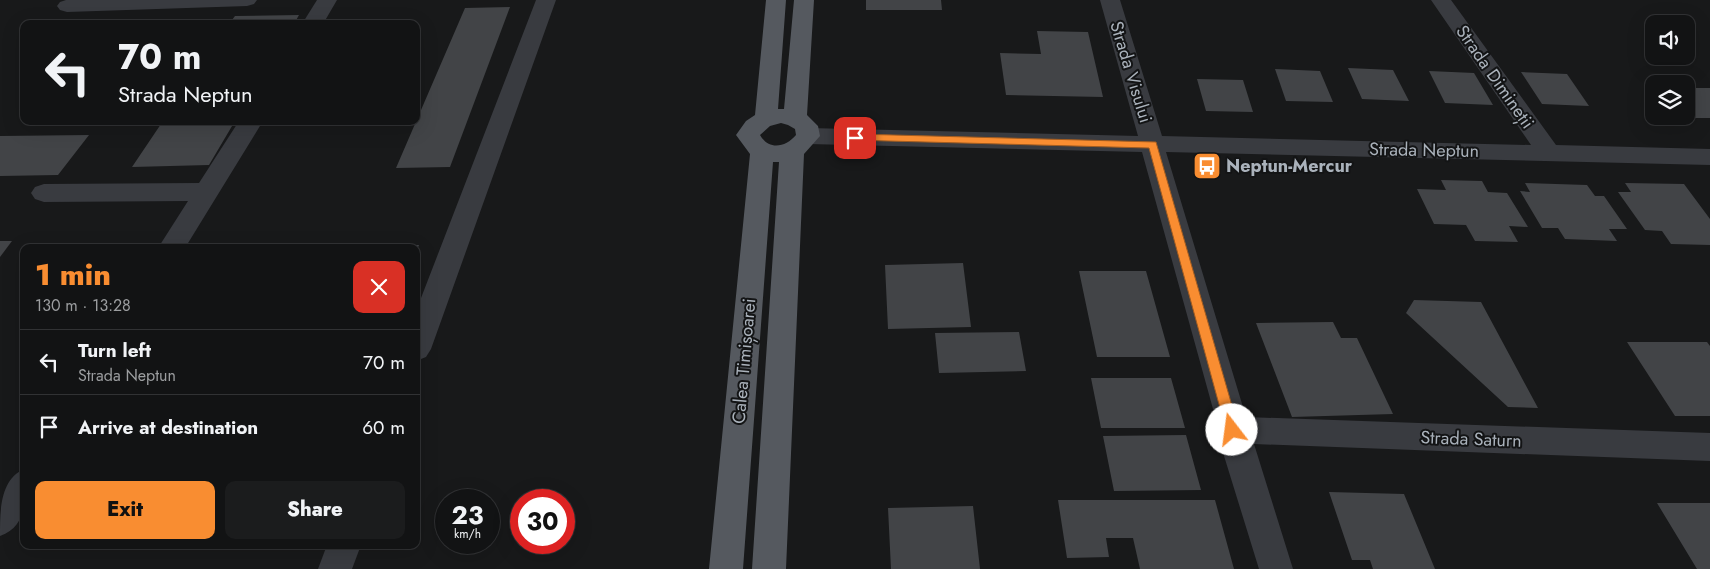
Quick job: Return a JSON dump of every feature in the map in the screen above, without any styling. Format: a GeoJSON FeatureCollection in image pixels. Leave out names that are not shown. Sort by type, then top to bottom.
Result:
{"type":"FeatureCollection","features":[{"type":"Feature","properties":{"kind":"main road"},"geometry":{"type":"LineString","coordinates":[[766,118],[776,0]]}},
{"type":"Feature","properties":{"kind":"main road","name":"Calea Timișoarei"},"geometry":{"type":"LineString","coordinates":[[769,569],[798,135],[804,0]]}},
{"type":"Feature","properties":{"kind":"main road"},"geometry":{"type":"LineString","coordinates":[[781,116],[798,135],[777,155],[762,152],[751,145],[748,135],[753,125],[766,118],[781,116]]}},
{"type":"Feature","properties":{"kind":"main road","name":"Calea Timișoarei"},"geometry":{"type":"LineString","coordinates":[[726,569],[762,152]]}},
{"type":"Feature","properties":{"kind":"street"},"geometry":{"type":"LineString","coordinates":[[67,6],[247,0]]}},
{"type":"Feature","properties":{"kind":"street"},"geometry":{"type":"LineString","coordinates":[[314,20],[327,0]]}},
{"type":"Feature","properties":{"kind":"street"},"geometry":{"type":"LineString","coordinates":[[420,338],[546,0]]}},
{"type":"Feature","properties":{"kind":"street","name":"Strada Visului"},"geometry":{"type":"LineString","coordinates":[[1110,0],[1153,144],[1232,430],[1276,569]]}},
{"type":"Feature","properties":{"kind":"street","name":"Strada Dimineții"},"geometry":{"type":"LineString","coordinates":[[1442,0],[1550,153]]}},
{"type":"Feature","properties":{"kind":"street"},"geometry":{"type":"LineString","coordinates":[[174,244],[248,125]]}},
{"type":"Feature","properties":{"kind":"street","name":"Strada Neptun"},"geometry":{"type":"LineString","coordinates":[[798,135],[1710,157]]}},
{"type":"Feature","properties":{"kind":"street"},"geometry":{"type":"LineString","coordinates":[[44,193],[206,192]]}},
{"type":"Feature","properties":{"kind":"street","name":"Strada Saturn"},"geometry":{"type":"LineString","coordinates":[[1232,430],[1710,447]]}},
{"type":"Feature","properties":{"kind":"street"},"geometry":{"type":"LineString","coordinates":[[0,521],[20,489]]}},
{"type":"Feature","properties":{"kind":"street"},"geometry":{"type":"LineString","coordinates":[[335,569],[342,549]]}},
{"type":"Feature","properties":{"kind":"building"},"geometry":{"type":"Polygon","coordinates":[[[866,0],[941,0],[942,10],[866,10],[866,0]]]}},
{"type":"Feature","properties":{"kind":"building"},"geometry":{"type":"Polygon","coordinates":[[[510,7],[450,167],[396,168],[415,125],[420,125],[420,112],[465,8],[510,7]]]}},
{"type":"Feature","properties":{"kind":"building"},"geometry":{"type":"Polygon","coordinates":[[[299,15],[296,20],[232,20],[235,16],[299,15]]]}},
{"type":"Feature","properties":{"kind":"building"},"geometry":{"type":"Polygon","coordinates":[[[1037,31],[1088,32],[1103,97],[1006,95],[1000,53],[1041,54],[1037,31]]]}},
{"type":"Feature","properties":{"kind":"building"},"geometry":{"type":"Polygon","coordinates":[[[1348,68],[1393,70],[1409,101],[1362,99],[1348,68]]]}},
{"type":"Feature","properties":{"kind":"building"},"geometry":{"type":"Polygon","coordinates":[[[1275,69],[1320,71],[1333,102],[1286,101],[1275,69]]]}},
{"type":"Feature","properties":{"kind":"building"},"geometry":{"type":"Polygon","coordinates":[[[1429,71],[1474,73],[1493,105],[1445,103],[1429,71]]]}},
{"type":"Feature","properties":{"kind":"building"},"geometry":{"type":"Polygon","coordinates":[[[1521,72],[1567,74],[1589,106],[1542,104],[1521,72]]]}},
{"type":"Feature","properties":{"kind":"building"},"geometry":{"type":"Polygon","coordinates":[[[1197,79],[1243,80],[1253,112],[1206,111],[1197,79]]]}},
{"type":"Feature","properties":{"kind":"building"},"geometry":{"type":"Polygon","coordinates":[[[1695,88],[1710,88],[1710,118],[1695,118],[1695,88]]]}},
{"type":"Feature","properties":{"kind":"building"},"geometry":{"type":"Polygon","coordinates":[[[160,125],[233,125],[209,165],[132,167],[160,125]]]}},
{"type":"Feature","properties":{"kind":"building"},"geometry":{"type":"Polygon","coordinates":[[[89,135],[58,175],[0,176],[0,136],[89,135]]]}},
{"type":"Feature","properties":{"kind":"building"},"geometry":{"type":"Polygon","coordinates":[[[1441,180],[1482,181],[1488,192],[1507,193],[1528,227],[1509,226],[1518,242],[1475,241],[1466,225],[1434,224],[1417,189],[1446,190],[1441,180]]]}},
{"type":"Feature","properties":{"kind":"building"},"geometry":{"type":"Polygon","coordinates":[[[1525,183],[1587,185],[1595,196],[1604,196],[1627,229],[1609,229],[1617,241],[1565,239],[1558,228],[1542,228],[1520,191],[1530,192],[1525,183]]]}},
{"type":"Feature","properties":{"kind":"building"},"geometry":{"type":"Polygon","coordinates":[[[1625,183],[1684,184],[1710,219],[1710,245],[1671,244],[1662,231],[1645,230],[1618,192],[1631,192],[1625,183]]]}},
{"type":"Feature","properties":{"kind":"building"},"geometry":{"type":"Polygon","coordinates":[[[0,241],[12,241],[0,257],[0,241]]]}},
{"type":"Feature","properties":{"kind":"building"},"geometry":{"type":"Polygon","coordinates":[[[963,263],[971,327],[888,329],[885,265],[963,263]]]}},
{"type":"Feature","properties":{"kind":"building"},"geometry":{"type":"Polygon","coordinates":[[[1079,271],[1146,271],[1170,357],[1097,357],[1079,271]]]}},
{"type":"Feature","properties":{"kind":"building"},"geometry":{"type":"Polygon","coordinates":[[[1414,300],[1481,302],[1538,408],[1508,407],[1406,313],[1414,300]]]}},
{"type":"Feature","properties":{"kind":"building"},"geometry":{"type":"Polygon","coordinates":[[[1333,322],[1341,338],[1357,338],[1393,414],[1292,417],[1256,323],[1333,322]]]}},
{"type":"Feature","properties":{"kind":"building"},"geometry":{"type":"Polygon","coordinates":[[[1019,332],[1026,371],[939,373],[935,333],[1019,332]]]}},
{"type":"Feature","properties":{"kind":"building"},"geometry":{"type":"Polygon","coordinates":[[[1627,342],[1707,342],[1710,346],[1710,416],[1675,416],[1627,342]]]}},
{"type":"Feature","properties":{"kind":"building"},"geometry":{"type":"Polygon","coordinates":[[[1091,378],[1171,378],[1185,428],[1101,428],[1091,378]]]}},
{"type":"Feature","properties":{"kind":"building"},"geometry":{"type":"Polygon","coordinates":[[[1186,435],[1201,490],[1114,491],[1103,436],[1186,435]]]}},
{"type":"Feature","properties":{"kind":"building"},"geometry":{"type":"Polygon","coordinates":[[[1329,492],[1404,494],[1435,569],[1373,569],[1370,560],[1352,560],[1329,492]]]}},
{"type":"Feature","properties":{"kind":"building"},"geometry":{"type":"Polygon","coordinates":[[[1058,500],[1215,500],[1234,569],[1140,569],[1133,538],[1106,538],[1109,557],[1067,558],[1058,500]]]}},
{"type":"Feature","properties":{"kind":"building"},"geometry":{"type":"Polygon","coordinates":[[[1657,503],[1710,503],[1710,569],[1697,569],[1657,503]]]}},
{"type":"Feature","properties":{"kind":"building"},"geometry":{"type":"Polygon","coordinates":[[[973,506],[980,569],[891,569],[888,508],[973,506]]]}},
{"type":"Feature","properties":{"kind":"place","name":"Neptun-Mercur"},"geometry":{"type":"Point","coordinates":[1207,166]}},
{"type":"Feature","properties":{"kind":"route"},"geometry":{"type":"LineString","coordinates":[[855,138],[1153,144],[1232,430]]}}]}
